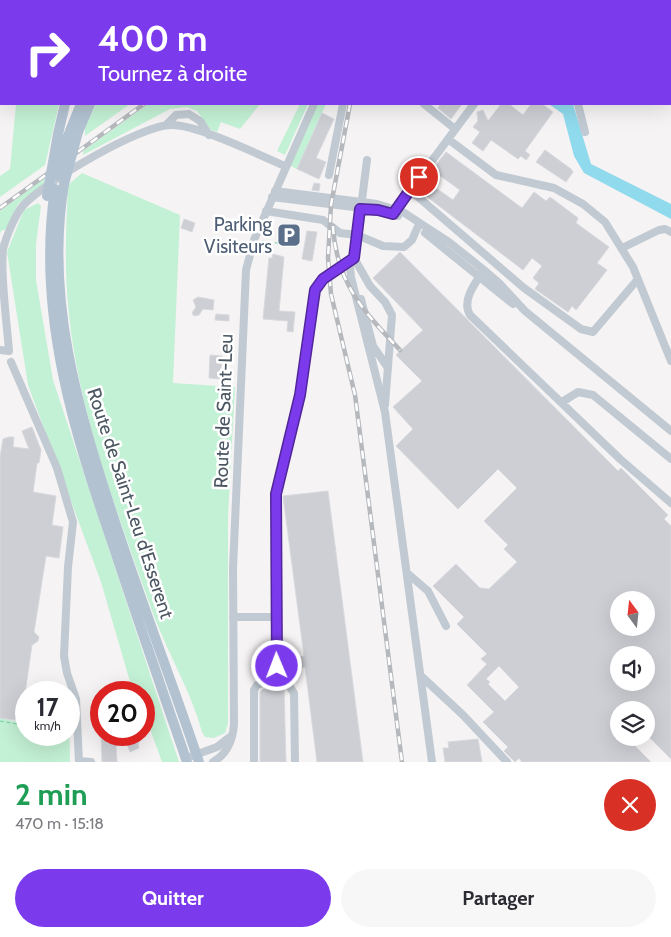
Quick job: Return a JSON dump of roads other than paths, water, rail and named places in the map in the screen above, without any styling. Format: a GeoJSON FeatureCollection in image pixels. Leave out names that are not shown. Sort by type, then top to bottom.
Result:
{"type":"FeatureCollection","features":[{"type":"Feature","properties":{"kind":"main road"},"geometry":{"type":"LineString","coordinates":[[55,190],[65,105]]}},
{"type":"Feature","properties":{"kind":"main road"},"geometry":{"type":"LineString","coordinates":[[62,138],[80,105]]}},
{"type":"Feature","properties":{"kind":"main road","name":"Route de Saint-Leu d'Esserent"},"geometry":{"type":"LineString","coordinates":[[90,105],[55,190],[50,234],[50,281],[55,329],[73,420],[106,525],[186,760]]}},
{"type":"Feature","properties":{"kind":"main road","name":"Route de Saint-Leu d'Esserent"},"geometry":{"type":"LineString","coordinates":[[55,190],[59,227],[58,274],[64,330],[74,385],[110,507],[198,758]]}},
{"type":"Feature","properties":{"kind":"street","name":"Route de Saint-Leu"},"geometry":{"type":"LineString","coordinates":[[213,762],[224,754],[232,733],[233,617],[244,293],[248,259],[285,166],[314,105]]}},
{"type":"Feature","properties":{"kind":"street"},"geometry":{"type":"LineString","coordinates":[[329,175],[343,105]]}},
{"type":"Feature","properties":{"kind":"street"},"geometry":{"type":"LineString","coordinates":[[425,105],[455,129]]}},
{"type":"Feature","properties":{"kind":"street"},"geometry":{"type":"LineString","coordinates":[[395,212],[473,105]]}},
{"type":"Feature","properties":{"kind":"street"},"geometry":{"type":"LineString","coordinates":[[578,105],[585,132]]}},
{"type":"Feature","properties":{"kind":"street"},"geometry":{"type":"LineString","coordinates":[[166,125],[176,115],[189,114],[200,121],[209,135]]}},
{"type":"Feature","properties":{"kind":"street"},"geometry":{"type":"LineString","coordinates":[[0,350],[9,351],[1,263],[3,249],[18,213],[26,203],[86,160],[148,130],[166,125],[184,126],[285,166]]}},
{"type":"Feature","properties":{"kind":"street"},"geometry":{"type":"LineString","coordinates":[[448,139],[498,176],[542,184],[575,199],[605,222],[622,248],[638,279],[671,361]]}},
{"type":"Feature","properties":{"kind":"street"},"geometry":{"type":"LineString","coordinates":[[367,160],[354,258],[357,283],[373,346],[388,368]]}},
{"type":"Feature","properties":{"kind":"street"},"geometry":{"type":"LineString","coordinates":[[410,190],[524,288],[582,329],[593,332],[638,279]]}},
{"type":"Feature","properties":{"kind":"street"},"geometry":{"type":"LineString","coordinates":[[274,194],[395,212],[418,226],[482,274],[525,312],[671,431]]}},
{"type":"Feature","properties":{"kind":"street"},"geometry":{"type":"LineString","coordinates":[[266,211],[323,220],[340,233],[357,235],[382,246],[404,247],[412,240],[418,226]]}},
{"type":"Feature","properties":{"kind":"street"},"geometry":{"type":"LineString","coordinates":[[622,248],[671,224]]}},
{"type":"Feature","properties":{"kind":"street"},"geometry":{"type":"LineString","coordinates":[[662,229],[671,232]]}},
{"type":"Feature","properties":{"kind":"street"},"geometry":{"type":"LineString","coordinates":[[354,258],[370,286],[391,312],[393,323],[385,412]]}},
{"type":"Feature","properties":{"kind":"street"},"geometry":{"type":"LineString","coordinates":[[354,258],[350,266],[351,277],[385,412],[432,762]]}},
{"type":"Feature","properties":{"kind":"street"},"geometry":{"type":"LineString","coordinates":[[295,762],[294,693],[282,676],[276,660],[276,494],[300,395],[314,295],[323,279],[354,258]]}},
{"type":"Feature","properties":{"kind":"street"},"geometry":{"type":"LineString","coordinates":[[482,274],[467,303],[470,315],[620,459],[671,502]]}},
{"type":"Feature","properties":{"kind":"street"},"geometry":{"type":"LineString","coordinates":[[11,362],[57,468],[73,522],[68,567],[64,656],[76,699],[79,761],[91,762]]}},
{"type":"Feature","properties":{"kind":"street"},"geometry":{"type":"LineString","coordinates":[[562,402],[578,392],[593,395],[671,458]]}},
{"type":"Feature","properties":{"kind":"street"},"geometry":{"type":"LineString","coordinates":[[407,573],[428,591],[446,626]]}},
{"type":"Feature","properties":{"kind":"street"},"geometry":{"type":"LineString","coordinates":[[233,617],[276,617]]}},
{"type":"Feature","properties":{"kind":"street"},"geometry":{"type":"LineString","coordinates":[[254,762],[254,690],[258,685],[282,676]]}},
{"type":"Feature","properties":{"kind":"street"},"geometry":{"type":"LineString","coordinates":[[421,676],[463,715],[507,762]]}},
{"type":"Feature","properties":{"kind":"street"},"geometry":{"type":"LineString","coordinates":[[186,760],[198,758],[222,745],[232,733]]}},
{"type":"Feature","properties":{"kind":"water"},"geometry":{"type":"Polygon","coordinates":[[[550,105],[573,105],[591,164],[671,204],[671,219],[584,173],[574,156],[563,114],[550,105]]]}},
{"type":"Feature","properties":{"kind":"railway"},"geometry":{"type":"LineString","coordinates":[[0,208],[143,105]]}},
{"type":"Feature","properties":{"kind":"railway"},"geometry":{"type":"LineString","coordinates":[[350,105],[331,205],[328,258],[331,294],[355,395],[402,762]]}},
{"type":"Feature","properties":{"kind":"railway"},"geometry":{"type":"LineString","coordinates":[[333,226],[335,246],[346,280],[363,308],[400,350]]}},
{"type":"Feature","properties":{"kind":"place","name":"Parking Visiteurs"},"geometry":{"type":"Point","coordinates":[289,235]}}]}
